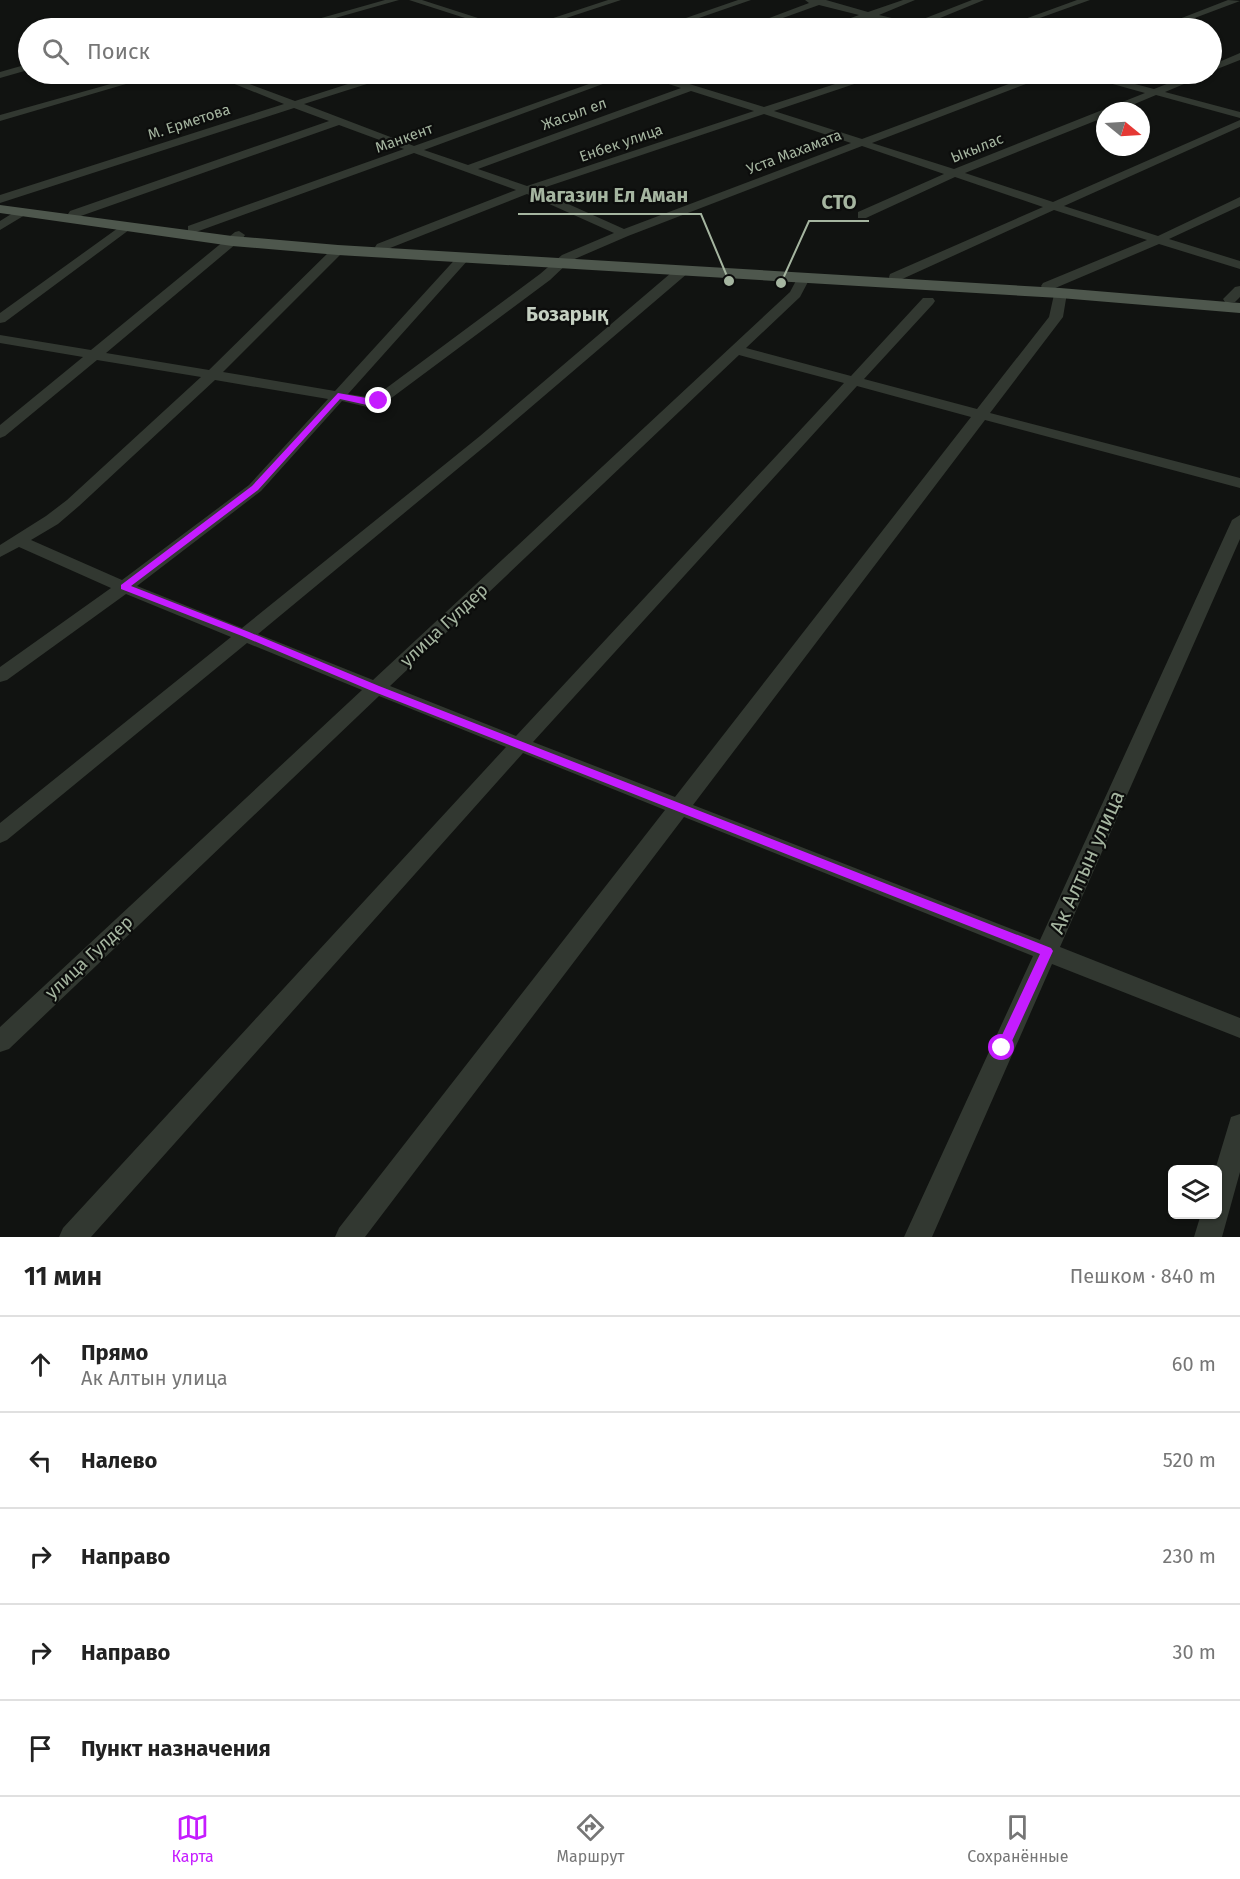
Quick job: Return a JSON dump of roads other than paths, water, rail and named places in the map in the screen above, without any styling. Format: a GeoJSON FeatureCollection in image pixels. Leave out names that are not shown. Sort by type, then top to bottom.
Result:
{"type":"FeatureCollection","features":[{"type":"Feature","properties":{"kind":"main road"},"geometry":{"type":"LineString","coordinates":[[0,201],[74,214],[192,229],[235,238],[381,246],[804,278],[1238,299]]}},
{"type":"Feature","properties":{"kind":"main road"},"geometry":{"type":"LineString","coordinates":[[0,209],[125,227],[338,250],[895,277],[1054,290]]}},
{"type":"Feature","properties":{"kind":"street"},"geometry":{"type":"LineString","coordinates":[[328,18],[395,0]]}},
{"type":"Feature","properties":{"kind":"street"},"geometry":{"type":"LineString","coordinates":[[413,0],[472,18]]}},
{"type":"Feature","properties":{"kind":"street"},"geometry":{"type":"LineString","coordinates":[[560,18],[617,0]]}},
{"type":"Feature","properties":{"kind":"street"},"geometry":{"type":"LineString","coordinates":[[692,18],[747,0]]}},
{"type":"Feature","properties":{"kind":"street"},"geometry":{"type":"LineString","coordinates":[[862,18],[911,0]]}},
{"type":"Feature","properties":{"kind":"street"},"geometry":{"type":"LineString","coordinates":[[938,18],[980,0]]}},
{"type":"Feature","properties":{"kind":"street"},"geometry":{"type":"LineString","coordinates":[[1034,18],[1086,0]]}},
{"type":"Feature","properties":{"kind":"street"},"geometry":{"type":"LineString","coordinates":[[1188,18],[1236,0]]}},
{"type":"Feature","properties":{"kind":"street"},"geometry":{"type":"LineString","coordinates":[[774,18],[818,1],[882,18]]}},
{"type":"Feature","properties":{"kind":"street"},"geometry":{"type":"LineString","coordinates":[[1222,64],[1240,56]]}},
{"type":"Feature","properties":{"kind":"street"},"geometry":{"type":"LineString","coordinates":[[0,75],[18,70]]}},
{"type":"Feature","properties":{"kind":"street"},"geometry":{"type":"LineString","coordinates":[[0,118],[120,84]]}},
{"type":"Feature","properties":{"kind":"street"},"geometry":{"type":"LineString","coordinates":[[243,84],[527,190],[624,232]]}},
{"type":"Feature","properties":{"kind":"street","name":"М. Ерметова"},"geometry":{"type":"LineString","coordinates":[[0,201],[356,84]]}},
{"type":"Feature","properties":{"kind":"street","name":"Манкент"},"geometry":{"type":"LineString","coordinates":[[192,229],[598,84]]}},
{"type":"Feature","properties":{"kind":"street","name":"Жасыл ел"},"geometry":{"type":"LineString","coordinates":[[467,169],[687,84]]}},
{"type":"Feature","properties":{"kind":"street"},"geometry":{"type":"LineString","coordinates":[[697,84],[862,143],[1240,265]]}},
{"type":"Feature","properties":{"kind":"street","name":"Енбек улица"},"geometry":{"type":"LineString","coordinates":[[381,246],[527,190],[844,84]]}},
{"type":"Feature","properties":{"kind":"street","name":"Уста Махамата"},"geometry":{"type":"LineString","coordinates":[[0,339],[338,396],[367,403],[379,401],[545,277],[562,261],[624,232],[1017,84]]}},
{"type":"Feature","properties":{"kind":"street"},"geometry":{"type":"LineString","coordinates":[[1125,84],[1240,115]]}},
{"type":"Feature","properties":{"kind":"street","name":"Ыкылас"},"geometry":{"type":"LineString","coordinates":[[1131,102],[1175,84]]}},
{"type":"Feature","properties":{"kind":"street","name":"Ыкылас"},"geometry":{"type":"LineString","coordinates":[[862,215],[955,173],[1096,116]]}},
{"type":"Feature","properties":{"kind":"street"},"geometry":{"type":"LineString","coordinates":[[74,214],[339,121]]}},
{"type":"Feature","properties":{"kind":"street"},"geometry":{"type":"LineString","coordinates":[[895,277],[1240,123]]}},
{"type":"Feature","properties":{"kind":"street"},"geometry":{"type":"LineString","coordinates":[[349,1237],[681,808],[1056,317],[1054,290],[1240,201]]}},
{"type":"Feature","properties":{"kind":"street"},"geometry":{"type":"LineString","coordinates":[[0,226],[21,212]]}},
{"type":"Feature","properties":{"kind":"street"},"geometry":{"type":"LineString","coordinates":[[0,319],[125,227]]}},
{"type":"Feature","properties":{"kind":"street"},"geometry":{"type":"LineString","coordinates":[[0,433],[235,238]]}},
{"type":"Feature","properties":{"kind":"street"},"geometry":{"type":"LineString","coordinates":[[0,552],[52,520],[73,503],[212,375],[338,250]]}},
{"type":"Feature","properties":{"kind":"street"},"geometry":{"type":"LineString","coordinates":[[0,676],[124,587],[255,488],[464,257]]}},
{"type":"Feature","properties":{"kind":"street"},"geometry":{"type":"LineString","coordinates":[[0,834],[485,439],[683,270]]}},
{"type":"Feature","properties":{"kind":"street","name":"улица Гулдер"},"geometry":{"type":"LineString","coordinates":[[0,1042],[795,294],[804,278]]}},
{"type":"Feature","properties":{"kind":"street"},"geometry":{"type":"LineString","coordinates":[[74,1237],[519,745],[928,301]]}},
{"type":"Feature","properties":{"kind":"street"},"geometry":{"type":"LineString","coordinates":[[736,350],[1240,483]]}},
{"type":"Feature","properties":{"kind":"street","name":"Ак Алтын улица"},"geometry":{"type":"LineString","coordinates":[[918,1237],[1240,520]]}},
{"type":"Feature","properties":{"kind":"street"},"geometry":{"type":"LineString","coordinates":[[19,541],[124,587],[376,688],[1240,1028]]}},
{"type":"Feature","properties":{"kind":"street"},"geometry":{"type":"LineString","coordinates":[[1222,1190],[1240,1125]]}},
{"type":"Feature","properties":{"kind":"street"},"geometry":{"type":"LineString","coordinates":[[1208,1237],[1214,1219]]}},
{"type":"Feature","properties":{"kind":"place","name":"Магазин Ел Аман"},"geometry":{"type":"Point","coordinates":[729,281]}},
{"type":"Feature","properties":{"kind":"place","name":"СТО"},"geometry":{"type":"Point","coordinates":[781,283]}},
{"type":"Feature","properties":{"kind":"district","name":"Бозарық"},"geometry":{"type":"Point","coordinates":[567,314]}}]}
